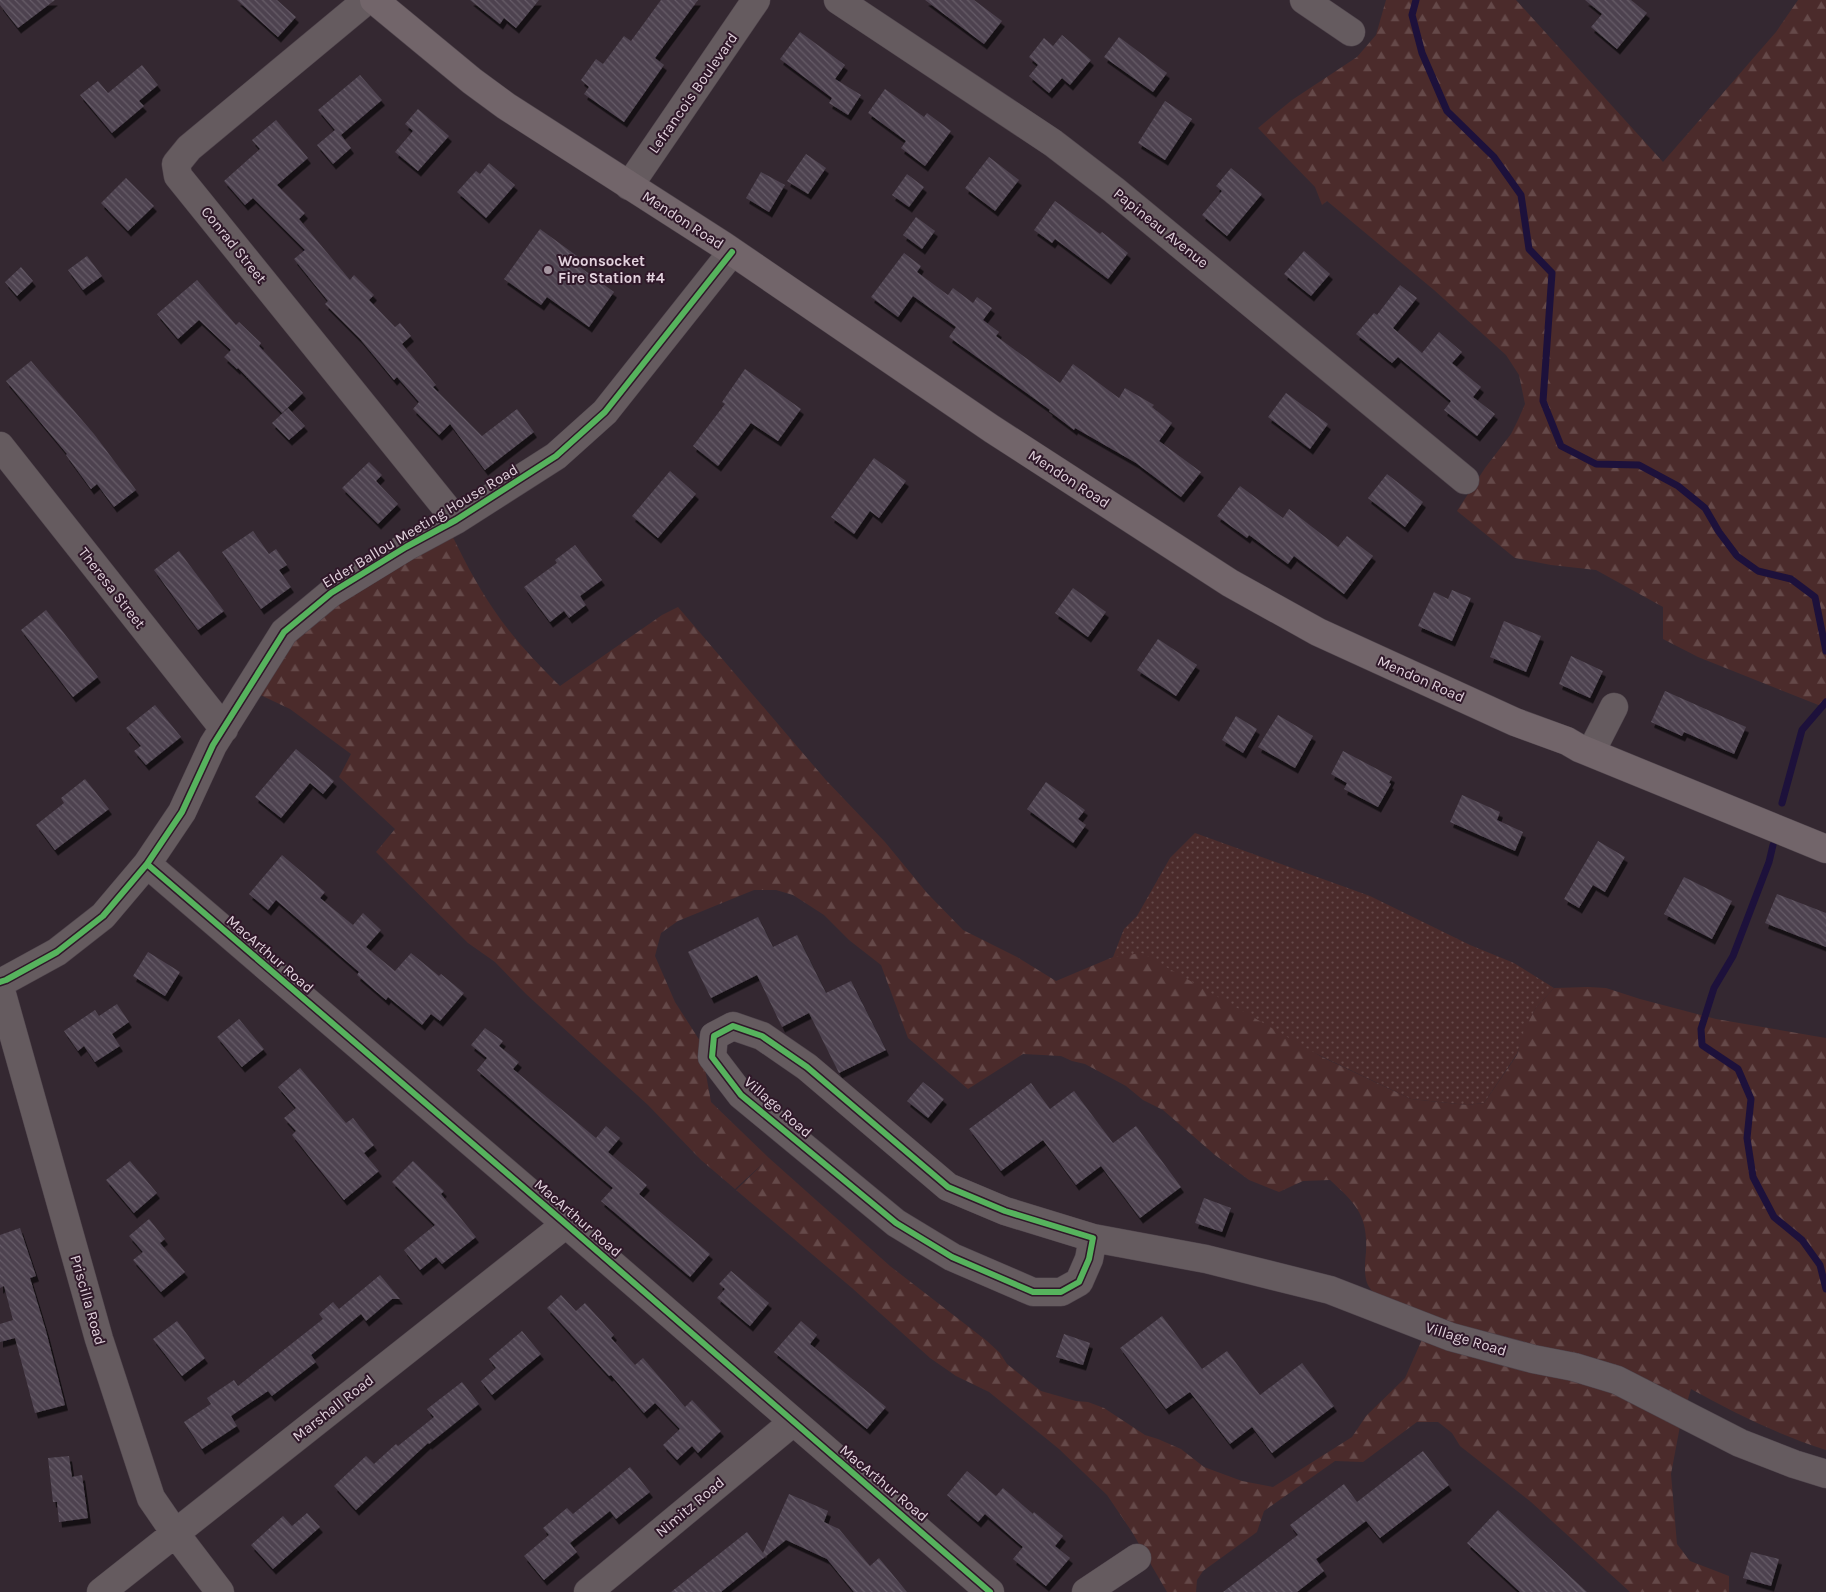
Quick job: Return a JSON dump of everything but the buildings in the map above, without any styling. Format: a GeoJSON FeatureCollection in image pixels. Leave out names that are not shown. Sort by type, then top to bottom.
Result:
{"type":"FeatureCollection","features":[{"type":"Feature","properties":{"kind":"main road","name":"Mendon Road"},"geometry":{"type":"LineString","coordinates":[[374,0],[506,106],[732,252],[992,429],[1230,583],[1318,632],[1515,722],[1567,741],[1826,849]]}},
{"type":"Feature","properties":{"kind":"street","name":"Conrad Street"},"geometry":{"type":"LineString","coordinates":[[367,0],[189,148],[176,164],[178,176],[456,520]]}},
{"type":"Feature","properties":{"kind":"street","name":"Lefrancois Boulevard"},"geometry":{"type":"LineString","coordinates":[[629,186],[756,0]]}},
{"type":"Feature","properties":{"kind":"street","name":"Papineau Avenue"},"geometry":{"type":"LineString","coordinates":[[838,0],[1053,143],[1106,184],[1465,480]]}},
{"type":"Feature","properties":{"kind":"street"},"geometry":{"type":"LineString","coordinates":[[1304,0],[1351,32]]}},
{"type":"Feature","properties":{"kind":"street","name":"Elder Ballou Meeting House Road"},"geometry":{"type":"LineString","coordinates":[[0,982],[57,952],[103,916],[147,864],[182,812],[213,745],[284,632],[331,593],[406,547],[456,520],[556,456],[605,412],[732,252]]}},
{"type":"Feature","properties":{"kind":"street","name":"Theresa Street"},"geometry":{"type":"LineString","coordinates":[[0,446],[224,729]]}},
{"type":"Feature","properties":{"kind":"street"},"geometry":{"type":"LineString","coordinates":[[1591,752],[1614,707]]}},
{"type":"Feature","properties":{"kind":"street","name":"MacArthur Road"},"geometry":{"type":"LineString","coordinates":[[147,864],[990,1592]]}},
{"type":"Feature","properties":{"kind":"street","name":"Priscilla Road"},"geometry":{"type":"LineString","coordinates":[[0,987],[99,1339],[151,1498],[220,1592]]}},
{"type":"Feature","properties":{"kind":"street","name":"Village Road"},"geometry":{"type":"LineString","coordinates":[[1094,1238],[1089,1259],[1078,1282],[1061,1292],[1033,1292],[952,1257],[896,1223],[741,1095],[712,1057],[714,1036],[733,1026],[762,1036],[807,1067],[948,1187],[1005,1210],[1094,1238],[1206,1259],[1330,1290],[1451,1337],[1533,1359],[1574,1367],[1617,1380],[1740,1443],[1826,1474]]}},
{"type":"Feature","properties":{"kind":"street","name":"Marshall Road"},"geometry":{"type":"LineString","coordinates":[[101,1592],[566,1224]]}},
{"type":"Feature","properties":{"kind":"street","name":"Nimitz Road"},"geometry":{"type":"LineString","coordinates":[[588,1592],[793,1422]]}},
{"type":"Feature","properties":{"kind":"street"},"geometry":{"type":"LineString","coordinates":[[1086,1592],[1137,1558]]}},
{"type":"Feature","properties":{"kind":"green space"},"geometry":{"type":"Polygon","coordinates":[[[1386,0],[1516,0],[1663,162],[1776,32],[1798,0],[1826,0],[1826,708],[1698,657],[1663,639],[1663,607],[1596,570],[1551,565],[1515,558],[1457,511],[1485,468],[1511,434],[1518,420],[1525,404],[1519,375],[1506,355],[1434,290],[1327,201],[1322,205],[1315,187],[1258,128],[1292,100],[1357,57],[1376,35],[1386,0]]]}},
{"type":"Feature","properties":{"kind":"green space"},"geometry":{"type":"Polygon","coordinates":[[[447,525],[463,558],[501,620],[525,650],[560,686],[662,615],[678,607],[825,779],[885,842],[927,893],[963,930],[1017,957],[1056,981],[1113,957],[1142,953],[1322,1057],[1411,1099],[1467,1105],[1484,1103],[1517,1055],[1522,1035],[1535,1009],[1554,988],[1606,988],[1716,1019],[1826,1038],[1826,1450],[1791,1438],[1757,1423],[1691,1389],[1680,1426],[1671,1474],[1677,1544],[1690,1561],[1729,1576],[1729,1592],[1630,1592],[1531,1502],[1460,1446],[1452,1433],[1438,1422],[1417,1422],[1363,1462],[1335,1461],[1264,1511],[1257,1532],[1203,1571],[1197,1580],[1196,1592],[1167,1592],[1132,1532],[1107,1495],[1059,1449],[989,1392],[956,1376],[930,1358],[852,1288],[736,1190],[769,1158],[735,1189],[701,1160],[648,1105],[526,994],[495,962],[468,943],[376,852],[395,829],[339,777],[351,754],[290,709],[252,691],[292,627],[447,525]],[[754,890],[678,921],[661,933],[655,956],[675,1002],[700,1041],[711,1102],[769,1158],[890,1266],[987,1341],[1000,1353],[1007,1364],[1041,1391],[1076,1401],[1088,1402],[1104,1408],[1145,1435],[1181,1449],[1204,1467],[1242,1481],[1273,1487],[1352,1437],[1366,1416],[1405,1378],[1424,1335],[1384,1303],[1370,1289],[1365,1276],[1366,1239],[1362,1219],[1347,1196],[1330,1180],[1303,1181],[1279,1192],[1249,1180],[1215,1155],[1163,1110],[1143,1100],[1126,1086],[1085,1064],[1061,1056],[1023,1054],[968,1089],[908,1038],[881,965],[849,940],[824,915],[793,895],[776,890],[754,890]]]}},
{"type":"Feature","properties":{"kind":"green space"},"geometry":{"type":"Polygon","coordinates":[[[1195,833],[1370,896],[1470,945],[1514,963],[1554,988],[1535,1009],[1517,1054],[1484,1103],[1467,1105],[1411,1099],[1113,957],[1124,929],[1137,916],[1170,858],[1195,833]]]}},
{"type":"Feature","properties":{"kind":"waterway"},"geometry":{"type":"LineString","coordinates":[[1416,0],[1412,15],[1422,53],[1447,111],[1494,157],[1521,195],[1529,249],[1552,273],[1543,401],[1561,446],[1596,464],[1639,465],[1678,486],[1705,508],[1719,532],[1737,556],[1758,571],[1791,579],[1815,597],[1826,651]]}},
{"type":"Feature","properties":{"kind":"waterway"},"geometry":{"type":"LineString","coordinates":[[1782,803],[1802,730],[1826,702]]}},
{"type":"Feature","properties":{"kind":"waterway"},"geometry":{"type":"LineString","coordinates":[[1773,845],[1769,862],[1733,956],[1714,988],[1701,1029],[1702,1045],[1738,1069],[1751,1099],[1747,1138],[1753,1177],[1774,1217],[1802,1240],[1820,1265],[1826,1289]]}},
{"type":"Feature","properties":{"kind":"cycle path"},"geometry":{"type":"LineString","coordinates":[[0,982],[57,952],[103,916],[147,864],[182,812],[213,745],[284,632],[331,593],[406,547],[456,520],[556,456],[605,412],[732,252]]}},
{"type":"Feature","properties":{"kind":"cycle path"},"geometry":{"type":"LineString","coordinates":[[147,864],[990,1592]]}},
{"type":"Feature","properties":{"kind":"cycle path"},"geometry":{"type":"LineString","coordinates":[[733,1026],[762,1036],[807,1067],[948,1187],[1005,1211],[1093,1238],[1089,1259],[1079,1282],[1061,1292],[1033,1292],[952,1257],[896,1223],[741,1095],[712,1057],[714,1036],[733,1026]]}},
{"type":"Feature","properties":{"kind":"place","name":"Woonsocket Fire Station #4"},"geometry":{"type":"Point","coordinates":[548,270]}}]}
